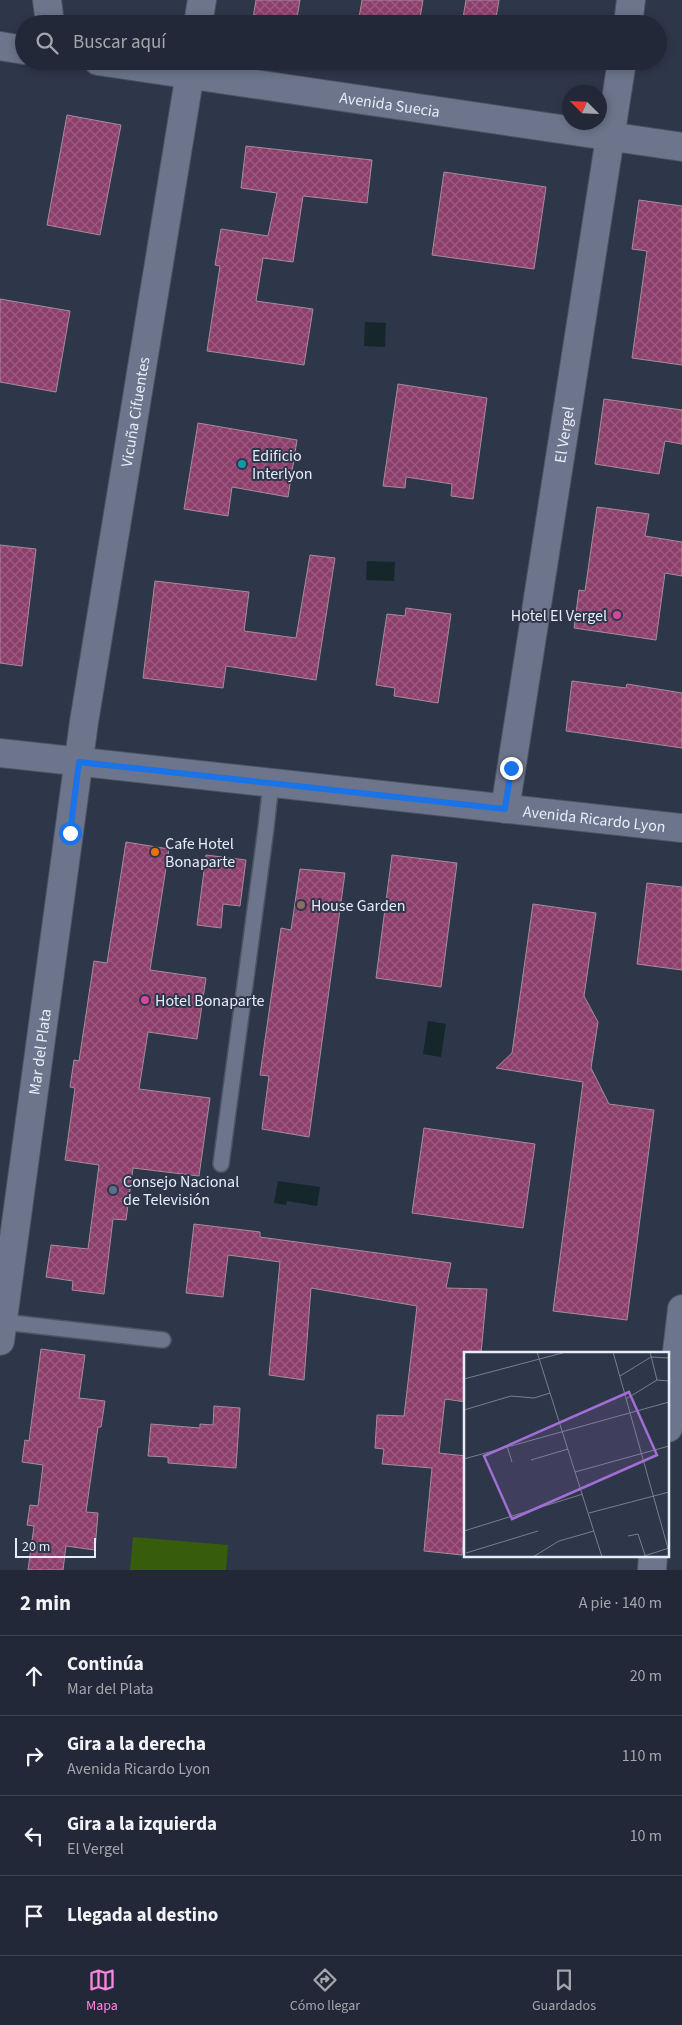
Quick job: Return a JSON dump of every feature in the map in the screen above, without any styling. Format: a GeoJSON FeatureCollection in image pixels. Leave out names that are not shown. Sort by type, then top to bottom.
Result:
{"type":"FeatureCollection","features":[{"type":"Feature","properties":{"kind":"street"},"geometry":{"type":"LineString","coordinates":[[47,0],[49,15]]}},
{"type":"Feature","properties":{"kind":"street"},"geometry":{"type":"LineString","coordinates":[[200,15],[202,0]]}},
{"type":"Feature","properties":{"kind":"street"},"geometry":{"type":"LineString","coordinates":[[629,15],[631,0]]}},
{"type":"Feature","properties":{"kind":"street"},"geometry":{"type":"LineString","coordinates":[[0,46],[15,48]]}},
{"type":"Feature","properties":{"kind":"street","name":"Vicuña Cifuentes"},"geometry":{"type":"LineString","coordinates":[[79,762],[191,70]]}},
{"type":"Feature","properties":{"kind":"street","name":"Avenida Suecia"},"geometry":{"type":"LineString","coordinates":[[203,70],[610,137],[682,147]]}},
{"type":"Feature","properties":{"kind":"street","name":"El Vergel"},"geometry":{"type":"LineString","coordinates":[[505,809],[621,70]]}},
{"type":"Feature","properties":{"kind":"street","name":"Avenida Ricardo Lyon"},"geometry":{"type":"LineString","coordinates":[[0,753],[682,828]]}},
{"type":"Feature","properties":{"kind":"street","name":"Mar del Plata"},"geometry":{"type":"LineString","coordinates":[[1,1331],[79,762]]}},
{"type":"Feature","properties":{"kind":"street"},"geometry":{"type":"LineString","coordinates":[[670,1411],[682,1309]]}},
{"type":"Feature","properties":{"kind":"lane"},"geometry":{"type":"LineString","coordinates":[[221,1164],[266,828],[270,783]]}},
{"type":"Feature","properties":{"kind":"lane"},"geometry":{"type":"LineString","coordinates":[[1,1331],[163,1340]]}},
{"type":"Feature","properties":{"kind":"green space"},"geometry":{"type":"Polygon","coordinates":[[[133,1537],[228,1545],[226,1570],[130,1570],[133,1537]]]}},
{"type":"Feature","properties":{"kind":"shaded area"},"geometry":{"type":"Polygon","coordinates":[[[365,322],[386,323],[385,347],[364,346],[365,322]]]}},
{"type":"Feature","properties":{"kind":"shaded area"},"geometry":{"type":"Polygon","coordinates":[[[367,561],[395,562],[394,581],[366,580],[367,561]]]}},
{"type":"Feature","properties":{"kind":"shaded area"},"geometry":{"type":"Polygon","coordinates":[[[428,1021],[446,1024],[441,1057],[423,1054],[428,1021]]]}},
{"type":"Feature","properties":{"kind":"shaded area"},"geometry":{"type":"Polygon","coordinates":[[[278,1181],[320,1187],[317,1206],[287,1201],[286,1205],[274,1203],[278,1181]]]}},
{"type":"Feature","properties":{"kind":"building"},"geometry":{"type":"Polygon","coordinates":[[[256,0],[300,0],[298,15],[254,15],[256,0]]]}},
{"type":"Feature","properties":{"kind":"building"},"geometry":{"type":"Polygon","coordinates":[[[362,0],[423,0],[420,15],[360,15],[362,0]]]}},
{"type":"Feature","properties":{"kind":"building"},"geometry":{"type":"Polygon","coordinates":[[[466,0],[499,0],[496,15],[464,15],[466,0]]]}},
{"type":"Feature","properties":{"kind":"building"},"geometry":{"type":"Polygon","coordinates":[[[67,115],[121,125],[100,235],[47,225],[67,115]]]}},
{"type":"Feature","properties":{"kind":"building"},"geometry":{"type":"Polygon","coordinates":[[[246,146],[372,160],[367,203],[303,196],[293,262],[263,258],[256,301],[313,309],[304,365],[207,351],[220,266],[215,265],[221,229],[268,236],[277,193],[241,188],[246,146]]]}},
{"type":"Feature","properties":{"kind":"building"},"geometry":{"type":"Polygon","coordinates":[[[444,172],[546,187],[534,269],[432,255],[444,172]]]}},
{"type":"Feature","properties":{"kind":"building"},"geometry":{"type":"Polygon","coordinates":[[[639,200],[682,206],[682,365],[632,358],[647,251],[632,249],[639,200]]]}},
{"type":"Feature","properties":{"kind":"building"},"geometry":{"type":"Polygon","coordinates":[[[0,299],[70,311],[56,392],[0,382],[0,299]]]}},
{"type":"Feature","properties":{"kind":"building"},"geometry":{"type":"Polygon","coordinates":[[[398,384],[487,398],[473,499],[451,496],[452,484],[406,477],[405,488],[383,486],[398,384]]]}},
{"type":"Feature","properties":{"kind":"building"},"geometry":{"type":"Polygon","coordinates":[[[604,399],[682,410],[682,444],[665,441],[659,474],[595,464],[604,399]]]}},
{"type":"Feature","properties":{"kind":"building","name":"Edificio Interlyon"},"geometry":{"type":"Polygon","coordinates":[[[198,423],[297,440],[288,497],[232,487],[228,516],[184,509],[198,423]]]}},
{"type":"Feature","properties":{"kind":"building"},"geometry":{"type":"Polygon","coordinates":[[[597,507],[649,514],[645,536],[682,542],[682,576],[665,573],[656,640],[574,628],[579,590],[585,591],[597,507]]]}},
{"type":"Feature","properties":{"kind":"building"},"geometry":{"type":"Polygon","coordinates":[[[0,545],[36,549],[22,666],[0,663],[0,545]]]}},
{"type":"Feature","properties":{"kind":"building"},"geometry":{"type":"Polygon","coordinates":[[[310,555],[335,558],[316,680],[226,666],[223,688],[143,678],[155,581],[249,592],[244,631],[296,638],[310,555]]]}},
{"type":"Feature","properties":{"kind":"building"},"geometry":{"type":"Polygon","coordinates":[[[406,608],[451,614],[438,703],[394,696],[395,688],[376,685],[387,614],[405,616],[406,608]]]}},
{"type":"Feature","properties":{"kind":"building"},"geometry":{"type":"Polygon","coordinates":[[[572,681],[626,688],[627,684],[682,693],[682,748],[566,731],[572,681]]]}},
{"type":"Feature","properties":{"kind":"building"},"geometry":{"type":"Polygon","coordinates":[[[126,842],[169,849],[150,970],[206,978],[197,1039],[148,1032],[139,1089],[210,1098],[199,1176],[133,1168],[126,1220],[113,1219],[104,1294],[72,1290],[73,1281],[46,1277],[51,1245],[88,1249],[99,1165],[65,1160],[75,1088],[70,1087],[74,1060],[79,1061],[94,961],[107,963],[126,842]]]}},
{"type":"Feature","properties":{"kind":"building"},"geometry":{"type":"Polygon","coordinates":[[[206,855],[246,860],[240,906],[223,904],[221,928],[197,925],[206,855]]]}},
{"type":"Feature","properties":{"kind":"building"},"geometry":{"type":"Polygon","coordinates":[[[392,855],[457,863],[441,987],[376,978],[392,855]]]}},
{"type":"Feature","properties":{"kind":"building"},"geometry":{"type":"Polygon","coordinates":[[[300,869],[345,873],[309,1137],[262,1129],[269,1076],[260,1075],[281,928],[291,930],[300,869]]]}},
{"type":"Feature","properties":{"kind":"building"},"geometry":{"type":"Polygon","coordinates":[[[647,883],[682,887],[682,970],[637,964],[647,883]]]}},
{"type":"Feature","properties":{"kind":"building"},"geometry":{"type":"Polygon","coordinates":[[[533,904],[596,913],[584,996],[598,1022],[591,1068],[609,1104],[654,1110],[627,1320],[553,1311],[583,1082],[496,1068],[512,1053],[533,904]]]}},
{"type":"Feature","properties":{"kind":"building"},"geometry":{"type":"Polygon","coordinates":[[[424,1128],[535,1144],[523,1228],[412,1213],[424,1128]]]}},
{"type":"Feature","properties":{"kind":"building"},"geometry":{"type":"Polygon","coordinates":[[[194,1224],[260,1232],[260,1237],[451,1263],[446,1288],[487,1289],[481,1352],[464,1352],[464,1402],[445,1399],[439,1453],[464,1456],[464,1531],[462,1555],[424,1551],[432,1468],[382,1464],[384,1449],[375,1448],[377,1415],[404,1416],[417,1306],[311,1288],[304,1380],[269,1375],[280,1262],[228,1255],[223,1297],[186,1293],[194,1224]]]}},
{"type":"Feature","properties":{"kind":"building"},"geometry":{"type":"Polygon","coordinates":[[[41,1349],[85,1355],[79,1398],[105,1401],[101,1427],[98,1427],[86,1512],[98,1513],[95,1550],[66,1546],[63,1570],[28,1570],[34,1526],[27,1525],[30,1505],[38,1506],[43,1465],[22,1462],[25,1440],[29,1441],[41,1349]]]}},
{"type":"Feature","properties":{"kind":"building"},"geometry":{"type":"Polygon","coordinates":[[[214,1406],[240,1408],[236,1468],[168,1463],[168,1457],[148,1456],[151,1424],[200,1428],[200,1424],[213,1425],[214,1406]]]}},
{"type":"Feature","properties":{"kind":"place","name":"Edificio Interlyon"},"geometry":{"type":"Point","coordinates":[242,464]}},
{"type":"Feature","properties":{"kind":"place","name":"Hotel El Vergel"},"geometry":{"type":"Point","coordinates":[617,615]}},
{"type":"Feature","properties":{"kind":"place","name":"Cafe Hotel Bonaparte"},"geometry":{"type":"Point","coordinates":[155,852]}},
{"type":"Feature","properties":{"kind":"place","name":"House Garden"},"geometry":{"type":"Point","coordinates":[301,905]}},
{"type":"Feature","properties":{"kind":"place","name":"Hotel Bonaparte"},"geometry":{"type":"Point","coordinates":[145,1000]}},
{"type":"Feature","properties":{"kind":"place","name":"Consejo Nacional de Televisión"},"geometry":{"type":"Point","coordinates":[113,1190]}},
{"type":"Feature","properties":{"kind":"route"},"geometry":{"type":"LineString","coordinates":[[70,833],[79,762],[505,809],[511,768]]}}]}
